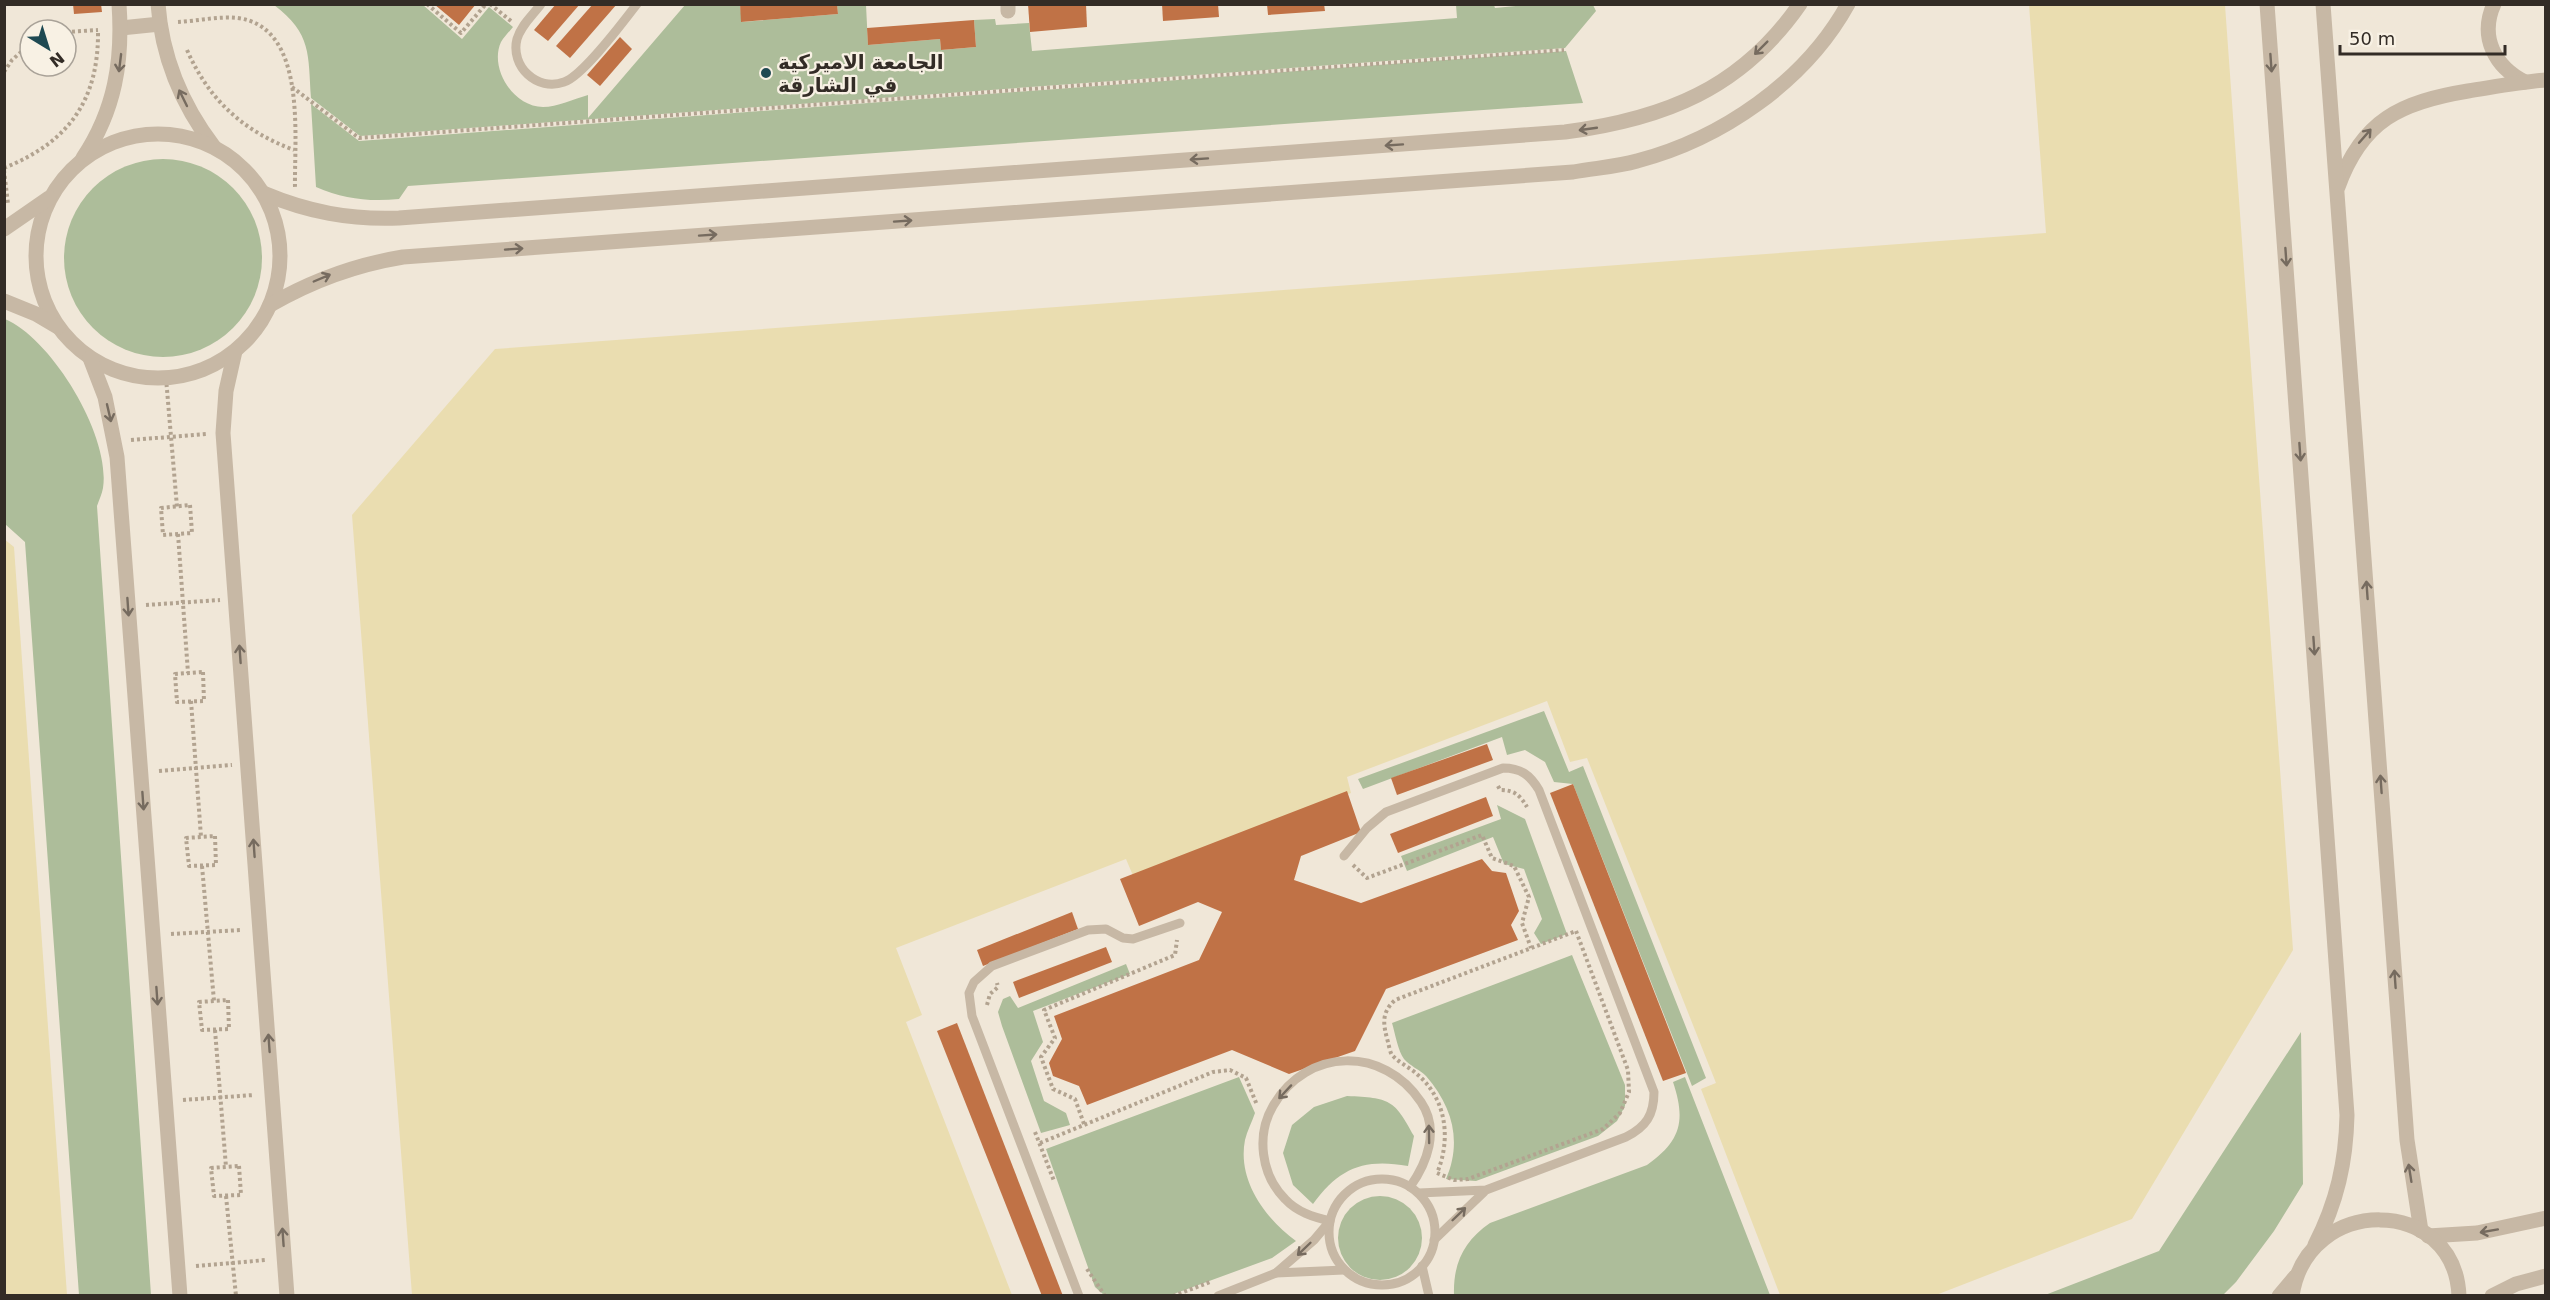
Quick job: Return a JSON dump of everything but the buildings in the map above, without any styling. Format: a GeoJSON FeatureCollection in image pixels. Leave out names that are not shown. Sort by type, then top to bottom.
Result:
{"type":"FeatureCollection","features":[{"type":"Feature","properties":{"kind":"street"},"geometry":{"type":"LineString","coordinates":[[7,227],[54,194],[80,164],[104,122],[112,99],[120,60],[120,4]]}},
{"type":"Feature","properties":{"kind":"street"},"geometry":{"type":"LineString","coordinates":[[158,4],[160,24],[175,80],[192,115],[214,147]]}},
{"type":"Feature","properties":{"kind":"street"},"geometry":{"type":"LineString","coordinates":[[263,193],[295,207],[329,215],[364,219],[399,218],[1565,132],[1616,125],[1666,111],[1712,88],[1752,57],[1789,21],[1800,4]]}},
{"type":"Feature","properties":{"kind":"street"},"geometry":{"type":"LineString","coordinates":[[270,305],[301,287],[334,273],[403,257],[1573,171],[1636,162],[1696,141],[1751,109],[1800,68],[1840,18],[1848,4]]}},
{"type":"Feature","properties":{"kind":"street"},"geometry":{"type":"LineString","coordinates":[[2267,4],[2347,1115],[2346,1142],[2337,1194],[2315,1245],[2279,1296]]}},
{"type":"Feature","properties":{"kind":"street"},"geometry":{"type":"LineString","coordinates":[[2323,4],[2406,1140],[2425,1234],[2449,1261],[2456,1275],[2459,1296]]}},
{"type":"Feature","properties":{"kind":"street"},"geometry":{"type":"LineString","coordinates":[[2494,4],[2487,27],[2493,54],[2507,71],[2525,82]]}},
{"type":"Feature","properties":{"kind":"street"},"geometry":{"type":"LineString","coordinates":[[121,28],[160,24]]}},
{"type":"Feature","properties":{"kind":"street"},"geometry":{"type":"LineString","coordinates":[[2338,187],[2345,166],[2356,146],[2389,115],[2430,98],[2546,80]]}},
{"type":"Feature","properties":{"kind":"street"},"geometry":{"type":"LineString","coordinates":[[4,301],[36,314],[60,328],[90,358],[126,374],[166,378],[209,367],[235,351],[252,334],[270,305],[279,277],[280,248],[275,220],[263,193],[242,167],[214,147],[173,135],[144,135],[104,148],[80,164]]}},
{"type":"Feature","properties":{"kind":"street"},"geometry":{"type":"LineString","coordinates":[[54,194],[39,234],[37,262],[46,303],[60,328]]}},
{"type":"Feature","properties":{"kind":"street"},"geometry":{"type":"LineString","coordinates":[[235,351],[226,391],[223,433],[287,1296]]}},
{"type":"Feature","properties":{"kind":"street"},"geometry":{"type":"LineString","coordinates":[[90,358],[105,397],[115,441],[180,1296]]}},
{"type":"Feature","properties":{"kind":"street"},"geometry":{"type":"LineString","coordinates":[[2315,1245],[2342,1226],[2366,1219],[2390,1220],[2425,1234],[2477,1233],[2546,1218]]}},
{"type":"Feature","properties":{"kind":"street"},"geometry":{"type":"LineString","coordinates":[[2292,1296],[2296,1275]]}},
{"type":"Feature","properties":{"kind":"street"},"geometry":{"type":"LineString","coordinates":[[2492,1296],[2516,1284],[2546,1276]]}},
{"type":"Feature","properties":{"kind":"lane"},"geometry":{"type":"LineString","coordinates":[[541,4],[521,29],[516,41],[516,56],[523,70],[535,81],[550,85],[565,82],[578,74],[637,4]]}},
{"type":"Feature","properties":{"kind":"lane"},"geometry":{"type":"LineString","coordinates":[[1344,856],[1366,828],[1386,812],[1492,771],[1515,768],[1533,780],[1539,790],[1654,1092],[1654,1106],[1649,1120],[1639,1131],[1626,1137],[1486,1190],[1464,1193],[1419,1193]]}},
{"type":"Feature","properties":{"kind":"lane"},"geometry":{"type":"LineString","coordinates":[[1078,1296],[969,1005],[969,993],[974,982],[992,966],[1088,930],[1106,930],[1122,938],[1132,939],[1180,923]]}},
{"type":"Feature","properties":{"kind":"lane"},"geometry":{"type":"LineString","coordinates":[[1330,1221],[1305,1214],[1285,1199],[1270,1178],[1263,1154],[1264,1129],[1273,1105],[1307,1072],[1329,1063],[1374,1063],[1395,1074],[1412,1088],[1424,1106],[1430,1127],[1429,1149],[1423,1169],[1410,1187]]}},
{"type":"Feature","properties":{"kind":"lane"},"geometry":{"type":"LineString","coordinates":[[1218,1296],[1276,1273],[1302,1252],[1330,1221],[1343,1196],[1361,1184],[1383,1179],[1397,1181],[1419,1193],[1431,1212],[1434,1240]]}},
{"type":"Feature","properties":{"kind":"lane"},"geometry":{"type":"LineString","coordinates":[[1330,1221],[1329,1237],[1333,1252],[1344,1270],[1379,1291],[1399,1282],[1422,1266],[1434,1240],[1486,1190]]}},
{"type":"Feature","properties":{"kind":"lane"},"geometry":{"type":"LineString","coordinates":[[1422,1266],[1429,1296]]}},
{"type":"Feature","properties":{"kind":"lane"},"geometry":{"type":"LineString","coordinates":[[1276,1273],[1344,1270]]}},
{"type":"Feature","properties":{"kind":"path"},"geometry":{"type":"LineString","coordinates":[[427,4],[461,33],[488,4],[521,29]]}},
{"type":"Feature","properties":{"kind":"path"},"geometry":{"type":"LineString","coordinates":[[160,24],[237,18],[259,26],[269,33],[285,53],[290,67],[292,87],[295,207]]}},
{"type":"Feature","properties":{"kind":"path"},"geometry":{"type":"LineString","coordinates":[[178,22],[181,31]]}},
{"type":"Feature","properties":{"kind":"path"},"geometry":{"type":"LineString","coordinates":[[78,31],[121,28]]}},
{"type":"Feature","properties":{"kind":"path"},"geometry":{"type":"LineString","coordinates":[[7,227],[4,169],[28,159],[50,144],[69,126],[83,105],[96,64],[98,30]]}},
{"type":"Feature","properties":{"kind":"path"},"geometry":{"type":"LineString","coordinates":[[185,47],[196,71],[227,112],[248,128],[294,150]]}},
{"type":"Feature","properties":{"kind":"path"},"geometry":{"type":"LineString","coordinates":[[292,87],[359,138],[1564,50]]}},
{"type":"Feature","properties":{"kind":"path"},"geometry":{"type":"LineString","coordinates":[[4,72],[18,55]]}},
{"type":"Feature","properties":{"kind":"path"},"geometry":{"type":"LineString","coordinates":[[166,378],[177,507]]}},
{"type":"Feature","properties":{"kind":"path"},"geometry":{"type":"LineString","coordinates":[[115,441],[223,433]]}},
{"type":"Feature","properties":{"kind":"path"},"geometry":{"type":"LineString","coordinates":[[190,505],[192,533],[163,535],[161,508],[177,507],[190,505]]}},
{"type":"Feature","properties":{"kind":"path"},"geometry":{"type":"LineString","coordinates":[[178,534],[188,673]]}},
{"type":"Feature","properties":{"kind":"path"},"geometry":{"type":"LineString","coordinates":[[128,606],[236,599]]}},
{"type":"Feature","properties":{"kind":"path"},"geometry":{"type":"LineString","coordinates":[[203,672],[204,701],[177,702],[175,674],[188,673],[203,672]]}},
{"type":"Feature","properties":{"kind":"path"},"geometry":{"type":"LineString","coordinates":[[190,701],[201,837]]}},
{"type":"Feature","properties":{"kind":"path"},"geometry":{"type":"LineString","coordinates":[[141,773],[248,764]]}},
{"type":"Feature","properties":{"kind":"path"},"geometry":{"type":"LineString","coordinates":[[1492,771],[1500,790],[1510,790],[1521,796],[1530,813]]}},
{"type":"Feature","properties":{"kind":"path"},"geometry":{"type":"LineString","coordinates":[[1344,856],[1368,878],[1482,835],[1492,858],[1514,866],[1528,897],[1522,923],[1531,948]]}},
{"type":"Feature","properties":{"kind":"path"},"geometry":{"type":"LineString","coordinates":[[214,836],[216,865],[189,866],[186,838],[201,837],[214,836]]}},
{"type":"Feature","properties":{"kind":"path"},"geometry":{"type":"LineString","coordinates":[[202,866],[214,1001]]}},
{"type":"Feature","properties":{"kind":"path"},"geometry":{"type":"LineString","coordinates":[[1572,920],[1629,1070],[1629,1092],[1620,1113],[1603,1129],[1482,1174],[1454,1180],[1437,1173],[1443,1159],[1446,1131],[1439,1103],[1420,1076],[1391,1054],[1382,1022],[1387,1007],[1395,1000],[1576,931]]}},
{"type":"Feature","properties":{"kind":"path"},"geometry":{"type":"LineString","coordinates":[[1084,1124],[1075,1099],[1053,1089],[1041,1057],[1055,1038],[1044,1010],[1175,955],[1180,923]]}},
{"type":"Feature","properties":{"kind":"path"},"geometry":{"type":"LineString","coordinates":[[153,936],[260,929]]}},
{"type":"Feature","properties":{"kind":"path"},"geometry":{"type":"LineString","coordinates":[[986,1007],[990,994],[998,987],[992,966]]}},
{"type":"Feature","properties":{"kind":"path"},"geometry":{"type":"LineString","coordinates":[[228,1000],[229,1029],[202,1030],[200,1002],[214,1001],[228,1000]]}},
{"type":"Feature","properties":{"kind":"path"},"geometry":{"type":"LineString","coordinates":[[215,1029],[226,1167]]}},
{"type":"Feature","properties":{"kind":"path"},"geometry":{"type":"LineString","coordinates":[[1040,1143],[1214,1072],[1230,1070],[1246,1078],[1259,1110]]}},
{"type":"Feature","properties":{"kind":"path"},"geometry":{"type":"LineString","coordinates":[[165,1102],[272,1094]]}},
{"type":"Feature","properties":{"kind":"path"},"geometry":{"type":"LineString","coordinates":[[1031,1122],[1056,1185]]}},
{"type":"Feature","properties":{"kind":"path"},"geometry":{"type":"LineString","coordinates":[[239,1166],[241,1195],[214,1196],[211,1168],[226,1167],[239,1166]]}},
{"type":"Feature","properties":{"kind":"path"},"geometry":{"type":"LineString","coordinates":[[226,1196],[236,1296]]}},
{"type":"Feature","properties":{"kind":"path"},"geometry":{"type":"LineString","coordinates":[[178,1268],[285,1258]]}},
{"type":"Feature","properties":{"kind":"path"},"geometry":{"type":"LineString","coordinates":[[1084,1260],[1105,1296]]}},
{"type":"Feature","properties":{"kind":"path"},"geometry":{"type":"LineString","coordinates":[[1173,1296],[1216,1279]]}},
{"type":"Feature","properties":{"kind":"green space","name":"الجامعة الاميركية في الشارقة"},"geometry":{"type":"Polygon","coordinates":[[[1536,4],[1593,5],[1596,11],[1565,48],[360,136],[311,98],[306,46],[295,26],[274,5],[423,5],[462,39],[489,7],[513,27],[501,42],[498,63],[506,84],[513,93],[532,105],[543,107],[588,95],[588,118],[685,5],[740,5],[742,22],[838,14],[837,5],[866,5],[868,45],[940,39],[941,50],[976,47],[974,20],[995,19],[996,25],[1029,23],[1032,51],[1457,18],[1456,5],[1494,5],[1495,8],[1536,4]]]}},
{"type":"Feature","properties":{"kind":"green space"},"geometry":{"type":"Polygon","coordinates":[[[1566,51],[1583,103],[408,186],[399,199],[388,200],[347,197],[316,187],[311,104],[359,141],[1566,51]]]}},
{"type":"Feature","properties":{"kind":"green space"},"geometry":{"type":"Polygon","coordinates":[[[163,159],[192,163],[210,171],[233,188],[250,211],[258,229],[262,258],[258,287],[250,305],[233,328],[210,345],[192,353],[163,357],[134,353],[116,345],[93,328],[76,305],[68,287],[64,258],[68,229],[76,211],[93,188],[116,171],[134,163],[163,159]]]}},
{"type":"Feature","properties":{"kind":"green space"},"geometry":{"type":"Polygon","coordinates":[[[5,319],[23,330],[41,347],[75,392],[98,442],[103,467],[103,488],[97,506],[151,1295],[79,1295],[25,542],[5,524],[5,319]]]}},
{"type":"Feature","properties":{"kind":"green space"},"geometry":{"type":"Polygon","coordinates":[[[1544,711],[1569,772],[1583,766],[1706,1078],[1692,1086],[1573,784],[1554,782],[1545,762],[1525,750],[1507,755],[1502,737],[1363,789],[1358,779],[1544,711]]]}},
{"type":"Feature","properties":{"kind":"green space"},"geometry":{"type":"Polygon","coordinates":[[[1497,805],[1525,819],[1567,934],[1541,944],[1534,933],[1542,919],[1524,869],[1504,864],[1493,837],[1407,871],[1401,856],[1501,819],[1497,805]]]}},
{"type":"Feature","properties":{"kind":"green space"},"geometry":{"type":"Polygon","coordinates":[[[1572,955],[1625,1085],[1625,1106],[1617,1121],[1598,1136],[1476,1181],[1446,1179],[1451,1165],[1454,1138],[1448,1112],[1443,1100],[1426,1076],[1402,1056],[1392,1023],[1572,955]]]}},
{"type":"Feature","properties":{"kind":"green space"},"geometry":{"type":"Polygon","coordinates":[[[1126,964],[1130,974],[1033,1011],[1043,1042],[1031,1061],[1044,1101],[1066,1113],[1070,1125],[1041,1133],[998,1012],[1003,999],[1010,996],[1018,1008],[1126,964]]]}},
{"type":"Feature","properties":{"kind":"green space"},"geometry":{"type":"Polygon","coordinates":[[[2301,1032],[2303,1184],[2274,1231],[2236,1282],[2223,1295],[2045,1295],[2159,1251],[2301,1032]]]}},
{"type":"Feature","properties":{"kind":"green space"},"geometry":{"type":"Polygon","coordinates":[[[1239,1077],[1255,1113],[1245,1140],[1245,1170],[1256,1198],[1274,1222],[1296,1241],[1272,1258],[1171,1295],[1104,1295],[1095,1287],[1046,1149],[1239,1077]]]}},
{"type":"Feature","properties":{"kind":"green space"},"geometry":{"type":"Polygon","coordinates":[[[1685,1077],[1770,1295],[1454,1295],[1454,1283],[1462,1254],[1473,1237],[1490,1223],[1647,1165],[1658,1156],[1674,1138],[1678,1129],[1679,1108],[1673,1082],[1685,1077]]]}},
{"type":"Feature","properties":{"kind":"green space"},"geometry":{"type":"Polygon","coordinates":[[[1347,1096],[1382,1100],[1401,1114],[1414,1136],[1408,1166],[1378,1164],[1354,1169],[1333,1182],[1313,1204],[1293,1185],[1283,1153],[1292,1125],[1314,1107],[1347,1096]]]}},
{"type":"Feature","properties":{"kind":"green space"},"geometry":{"type":"Polygon","coordinates":[[[1380,1196],[1396,1199],[1410,1208],[1419,1222],[1422,1238],[1419,1254],[1410,1268],[1396,1277],[1380,1280],[1364,1277],[1350,1268],[1341,1254],[1338,1238],[1341,1222],[1350,1208],[1364,1199],[1380,1196]]]}},
{"type":"Feature","properties":{"kind":"sand"},"geometry":{"type":"Polygon","coordinates":[[[2029,5],[2225,5],[2293,950],[2132,1219],[1936,1295],[1780,1295],[1701,1089],[1716,1083],[1587,758],[1570,762],[1547,701],[1347,777],[1351,793],[1134,878],[1126,859],[896,948],[922,1015],[906,1022],[1012,1295],[412,1295],[352,515],[495,349],[2046,233],[2029,5]]]}},
{"type":"Feature","properties":{"kind":"sand"},"geometry":{"type":"Polygon","coordinates":[[[4,539],[14,547],[67,1295],[5,1295],[4,539]]]}},
{"type":"Feature","properties":{"kind":"place","name":"الجامعة الاميركية في الشارقة"},"geometry":{"type":"Point","coordinates":[766,73]}}]}
